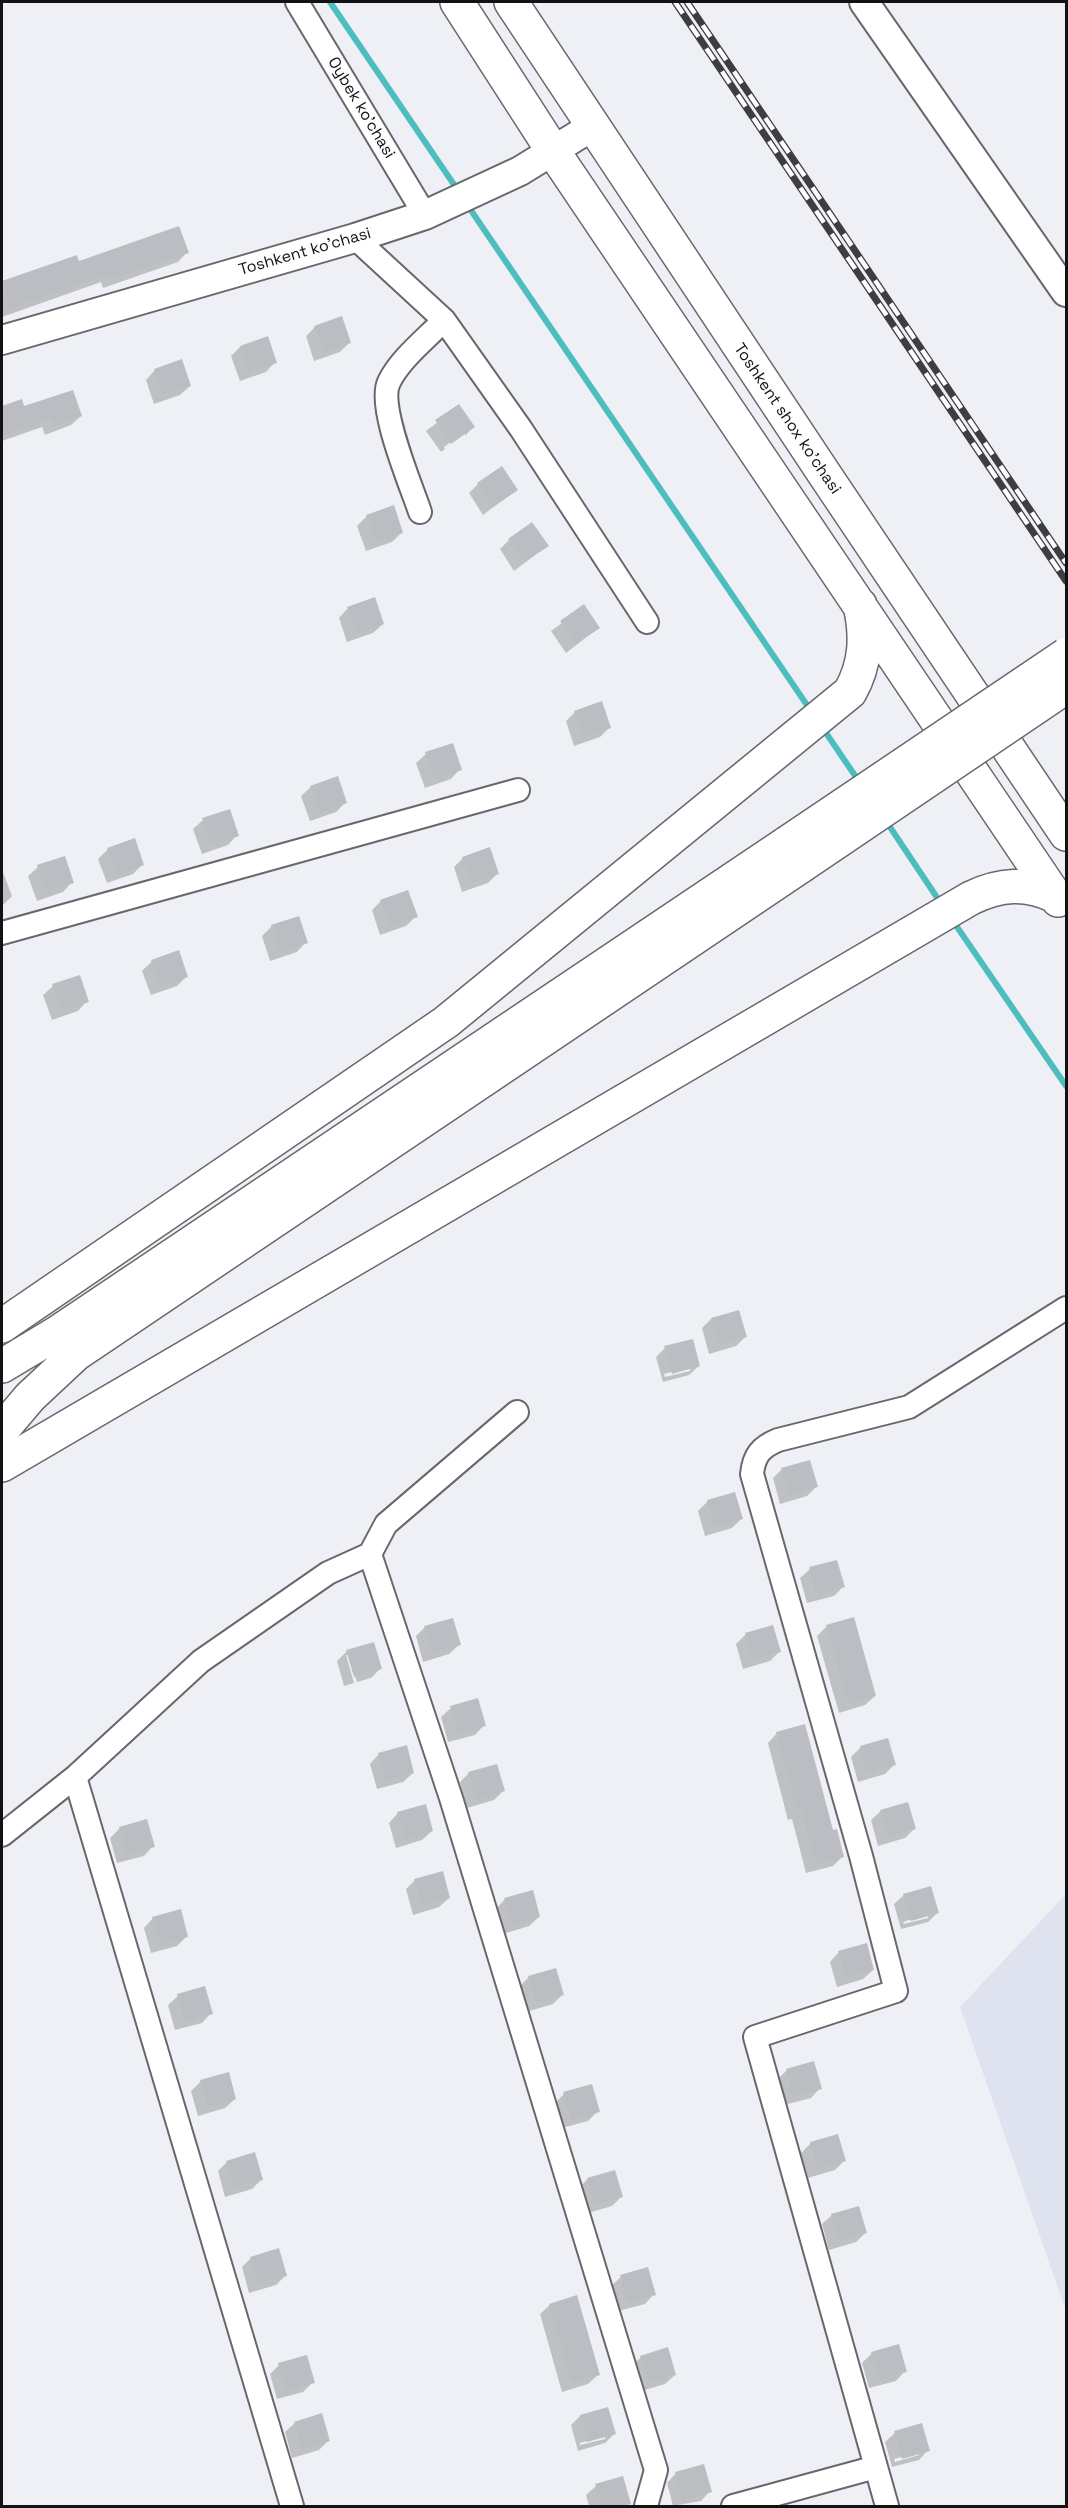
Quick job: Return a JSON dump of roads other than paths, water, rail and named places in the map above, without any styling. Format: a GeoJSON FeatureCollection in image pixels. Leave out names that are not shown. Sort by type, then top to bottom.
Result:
{"type":"FeatureCollection","features":[{"type":"Feature","properties":{"kind":"main road"},"geometry":{"type":"LineString","coordinates":[[457,2],[553,151],[1061,904]]}},
{"type":"Feature","properties":{"kind":"main road","name":"Toshkent shox ko'chasi"},"geometry":{"type":"LineString","coordinates":[[511,2],[1066,834]]}},
{"type":"Feature","properties":{"kind":"main road"},"geometry":{"type":"LineString","coordinates":[[2,1326],[447,1022],[837,703],[850,692],[863,659],[865,638],[860,605]]}},
{"type":"Feature","properties":{"kind":"main road"},"geometry":{"type":"LineString","coordinates":[[2,1430],[37,1390],[76,1354],[794,854],[1066,655]]}},
{"type":"Feature","properties":{"kind":"main road"},"geometry":{"type":"LineString","coordinates":[[2,1366],[57,1333],[794,854],[1066,687]]}},
{"type":"Feature","properties":{"kind":"main road"},"geometry":{"type":"LineString","coordinates":[[2,1465],[986,890],[1011,886],[1034,887],[1061,904]]}},
{"type":"Feature","properties":{"kind":"street","name":"Oybek ko’chasi"},"geometry":{"type":"LineString","coordinates":[[297,2],[436,210]]}},
{"type":"Feature","properties":{"kind":"street"},"geometry":{"type":"LineString","coordinates":[[864,2],[1066,292]]}},
{"type":"Feature","properties":{"kind":"street","name":"Toshkent ko'chasi"},"geometry":{"type":"LineString","coordinates":[[2,340],[355,238],[436,210],[490,186],[593,126]]}},
{"type":"Feature","properties":{"kind":"street"},"geometry":{"type":"LineString","coordinates":[[355,238],[444,320],[521,429],[647,622]]}},
{"type":"Feature","properties":{"kind":"street"},"geometry":{"type":"LineString","coordinates":[[420,512],[385,402],[387,386],[394,372],[444,320]]}},
{"type":"Feature","properties":{"kind":"street"},"geometry":{"type":"LineString","coordinates":[[2,933],[518,790]]}},
{"type":"Feature","properties":{"kind":"street"},"geometry":{"type":"LineString","coordinates":[[887,2506],[755,2037],[896,1992],[861,1856],[752,1473],[753,1461],[759,1450],[778,1440],[909,1407],[1066,1308]]}},
{"type":"Feature","properties":{"kind":"street"},"geometry":{"type":"LineString","coordinates":[[2,1835],[75,1777],[201,1661],[328,1573],[370,1554],[386,1524],[517,1412]]}},
{"type":"Feature","properties":{"kind":"street"},"geometry":{"type":"LineString","coordinates":[[370,1554],[455,1810],[656,2470],[646,2506]]}},
{"type":"Feature","properties":{"kind":"street"},"geometry":{"type":"LineString","coordinates":[[75,1777],[292,2506]]}},
{"type":"Feature","properties":{"kind":"street"},"geometry":{"type":"LineString","coordinates":[[733,2506],[876,2467]]}},
{"type":"Feature","properties":{"kind":"waterway"},"geometry":{"type":"LineString","coordinates":[[330,2],[459,192]]}},
{"type":"Feature","properties":{"kind":"waterway"},"geometry":{"type":"LineString","coordinates":[[466,203],[811,711]]}},
{"type":"Feature","properties":{"kind":"waterway"},"geometry":{"type":"LineString","coordinates":[[822,727],[860,783]]}},
{"type":"Feature","properties":{"kind":"waterway"},"geometry":{"type":"LineString","coordinates":[[886,821],[942,905]]}},
{"type":"Feature","properties":{"kind":"waterway"},"geometry":{"type":"LineString","coordinates":[[953,921],[1066,1086]]}},
{"type":"Feature","properties":{"kind":"railway"},"geometry":{"type":"LineString","coordinates":[[675,2],[1066,581]]}},
{"type":"Feature","properties":{"kind":"railway"},"geometry":{"type":"LineString","coordinates":[[687,2],[1066,563]]}}]}
